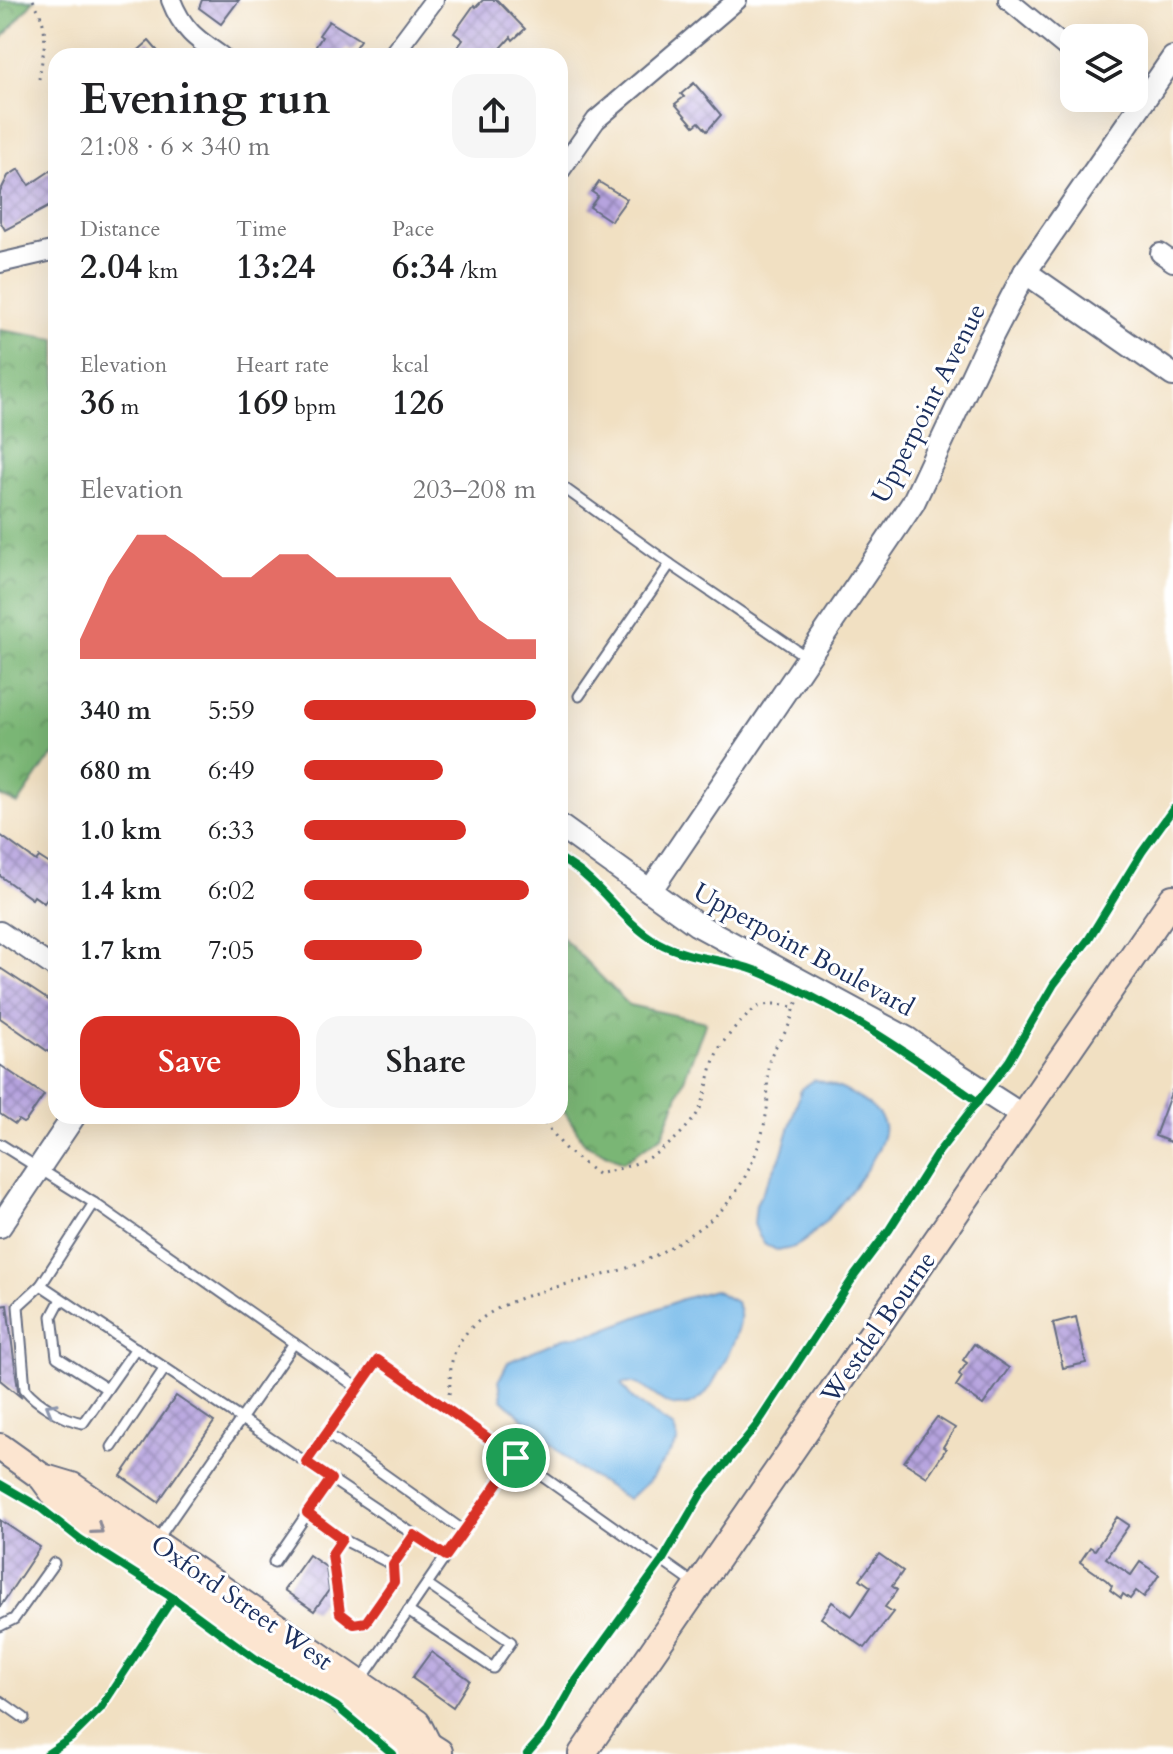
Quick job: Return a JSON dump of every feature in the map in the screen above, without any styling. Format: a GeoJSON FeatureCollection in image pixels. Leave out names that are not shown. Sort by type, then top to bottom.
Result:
{"type":"FeatureCollection","features":[{"type":"Feature","properties":{"kind":"main road","name":"Westdel Bourne"},"geometry":{"type":"LineString","coordinates":[[582,1754],[1173,898]]}},
{"type":"Feature","properties":{"kind":"main road","name":"Oxford Street West"},"geometry":{"type":"LineString","coordinates":[[0,1447],[42,1477],[61,1503],[402,1743],[435,1749]]}},
{"type":"Feature","properties":{"kind":"main road","name":"Oxford Street West"},"geometry":{"type":"LineString","coordinates":[[42,1477],[72,1486],[417,1723],[435,1749]]}},
{"type":"Feature","properties":{"kind":"street"},"geometry":{"type":"LineString","coordinates":[[171,0],[180,22],[209,48]]}},
{"type":"Feature","properties":{"kind":"street"},"geometry":{"type":"LineString","coordinates":[[398,48],[434,0]]}},
{"type":"Feature","properties":{"kind":"street"},"geometry":{"type":"LineString","coordinates":[[568,160],[596,120],[737,0]]}},
{"type":"Feature","properties":{"kind":"street"},"geometry":{"type":"LineString","coordinates":[[1008,0],[1060,43]]}},
{"type":"Feature","properties":{"kind":"street","name":"Upperpoint Avenue"},"geometry":{"type":"LineString","coordinates":[[1148,86],[1173,58]]}},
{"type":"Feature","properties":{"kind":"street","name":"Upperpoint Avenue"},"geometry":{"type":"LineString","coordinates":[[650,891],[913,503],[984,351],[1025,272],[1127,112]]}},
{"type":"Feature","properties":{"kind":"street"},"geometry":{"type":"LineString","coordinates":[[0,263],[48,252]]}},
{"type":"Feature","properties":{"kind":"street"},"geometry":{"type":"LineString","coordinates":[[1025,272],[1173,375]]}},
{"type":"Feature","properties":{"kind":"street","name":"Upperpoint Boulevard"},"geometry":{"type":"LineString","coordinates":[[568,832],[696,924],[908,1039],[1023,1116]]}},
{"type":"Feature","properties":{"kind":"street"},"geometry":{"type":"LineString","coordinates":[[0,931],[48,964]]}},
{"type":"Feature","properties":{"kind":"street"},"geometry":{"type":"LineString","coordinates":[[0,1226],[68,1124]]}},
{"type":"Feature","properties":{"kind":"lane"},"geometry":{"type":"LineString","coordinates":[[568,491],[808,658]]}},
{"type":"Feature","properties":{"kind":"lane"},"geometry":{"type":"LineString","coordinates":[[579,696],[670,564]]}},
{"type":"Feature","properties":{"kind":"lane"},"geometry":{"type":"LineString","coordinates":[[0,1144],[94,1203],[358,1388]]}},
{"type":"Feature","properties":{"kind":"lane"},"geometry":{"type":"LineString","coordinates":[[94,1203],[41,1285],[18,1306],[25,1389],[30,1396],[83,1423],[136,1348]]}},
{"type":"Feature","properties":{"kind":"lane"},"geometry":{"type":"LineString","coordinates":[[41,1285],[446,1556]]}},
{"type":"Feature","properties":{"kind":"lane"},"geometry":{"type":"LineString","coordinates":[[61,1299],[52,1316],[57,1357],[107,1389]]}},
{"type":"Feature","properties":{"kind":"lane"},"geometry":{"type":"LineString","coordinates":[[156,1543],[294,1343]]}},
{"type":"Feature","properties":{"kind":"lane"},"geometry":{"type":"LineString","coordinates":[[306,1462],[378,1360],[699,1587]]}},
{"type":"Feature","properties":{"kind":"lane"},"geometry":{"type":"LineString","coordinates":[[112,1447],[165,1368]]}},
{"type":"Feature","properties":{"kind":"lane"},"geometry":{"type":"LineString","coordinates":[[326,1433],[464,1531]]}},
{"type":"Feature","properties":{"kind":"lane"},"geometry":{"type":"LineString","coordinates":[[359,1683],[516,1458]]}},
{"type":"Feature","properties":{"kind":"lane"},"geometry":{"type":"LineString","coordinates":[[274,1562],[331,1479]]}},
{"type":"Feature","properties":{"kind":"lane"},"geometry":{"type":"LineString","coordinates":[[307,1513],[342,1539],[393,1565]]}},
{"type":"Feature","properties":{"kind":"lane"},"geometry":{"type":"LineString","coordinates":[[342,1539],[332,1554],[340,1613],[354,1624],[366,1622],[394,1582],[393,1565],[414,1535]]}},
{"type":"Feature","properties":{"kind":"lane"},"geometry":{"type":"LineString","coordinates":[[0,1626],[14,1619],[54,1563]]}},
{"type":"Feature","properties":{"kind":"lane"},"geometry":{"type":"LineString","coordinates":[[408,1611],[461,1640],[493,1668],[511,1642],[459,1611],[427,1584]]}},
{"type":"Feature","properties":{"kind":"lane"},"geometry":{"type":"LineString","coordinates":[[0,1701],[24,1718]]}},
{"type":"Feature","properties":{"kind":"path"},"geometry":{"type":"LineString","coordinates":[[33,0],[42,13],[46,30],[39,79]]}},
{"type":"Feature","properties":{"kind":"path"},"geometry":{"type":"LineString","coordinates":[[29,86],[48,76]]}},
{"type":"Feature","properties":{"kind":"path"},"geometry":{"type":"LineString","coordinates":[[447,1401],[450,1365],[457,1345],[473,1326],[493,1311],[520,1298],[633,1266],[710,1220],[726,1204],[757,1149],[767,1113],[768,1067],[775,1045],[787,1031],[794,1008],[808,983]]}},
{"type":"Feature","properties":{"kind":"path"},"geometry":{"type":"LineString","coordinates":[[546,1124],[566,1150],[597,1174],[640,1162],[657,1154],[676,1138],[698,1113],[720,1047],[758,1007],[781,1003],[794,1008]]}},
{"type":"Feature","properties":{"kind":"green space"},"geometry":{"type":"Polygon","coordinates":[[[0,0],[34,0],[0,41],[0,0]]]}},
{"type":"Feature","properties":{"kind":"green space"},"geometry":{"type":"Polygon","coordinates":[[[0,330],[48,338],[48,761],[18,804],[0,796],[0,330]]]}},
{"type":"Feature","properties":{"kind":"green space"},"geometry":{"type":"Polygon","coordinates":[[[568,943],[629,1005],[706,1022],[662,1136],[623,1162],[585,1144],[568,1117],[568,943]]]}},
{"type":"Feature","properties":{"kind":"water"},"geometry":{"type":"Polygon","coordinates":[[[814,1080],[833,1085],[865,1102],[880,1117],[884,1125],[883,1137],[865,1171],[821,1226],[794,1247],[778,1251],[765,1244],[759,1236],[754,1224],[756,1204],[781,1156],[801,1089],[814,1080]]]}},
{"type":"Feature","properties":{"kind":"water"},"geometry":{"type":"Polygon","coordinates":[[[714,1290],[736,1302],[740,1320],[724,1362],[706,1393],[690,1404],[677,1406],[662,1401],[636,1384],[621,1384],[634,1400],[674,1428],[678,1441],[649,1481],[628,1499],[576,1467],[502,1399],[499,1380],[508,1362],[563,1338],[599,1332],[682,1299],[714,1290]]]}},
{"type":"Feature","properties":{"kind":"building"},"geometry":{"type":"Polygon","coordinates":[[[202,0],[239,0],[221,24],[199,8],[202,0]]]}},
{"type":"Feature","properties":{"kind":"building"},"geometry":{"type":"Polygon","coordinates":[[[483,0],[497,0],[525,29],[513,40],[511,37],[501,48],[457,48],[463,40],[454,33],[474,5],[476,7],[483,0]]]}},
{"type":"Feature","properties":{"kind":"building"},"geometry":{"type":"Polygon","coordinates":[[[329,21],[360,40],[355,48],[319,48],[316,46],[322,37],[319,35],[329,21]]]}},
{"type":"Feature","properties":{"kind":"building"},"geometry":{"type":"Polygon","coordinates":[[[149,41],[155,48],[141,48],[149,41]]]}},
{"type":"Feature","properties":{"kind":"building"},"geometry":{"type":"Polygon","coordinates":[[[694,83],[721,115],[707,131],[699,122],[694,126],[675,104],[694,83]]]}},
{"type":"Feature","properties":{"kind":"building"},"geometry":{"type":"Polygon","coordinates":[[[19,169],[29,185],[48,172],[48,207],[5,230],[0,221],[0,192],[8,176],[19,169]]]}},
{"type":"Feature","properties":{"kind":"building"},"geometry":{"type":"Polygon","coordinates":[[[599,182],[627,199],[611,221],[590,207],[598,196],[592,192],[599,182]]]}},
{"type":"Feature","properties":{"kind":"building"},"geometry":{"type":"Polygon","coordinates":[[[0,835],[36,861],[39,857],[48,863],[48,899],[44,903],[34,896],[32,899],[0,876],[0,835]]]}},
{"type":"Feature","properties":{"kind":"building"},"geometry":{"type":"Polygon","coordinates":[[[0,968],[48,1000],[48,1051],[0,1018],[0,968]]]}},
{"type":"Feature","properties":{"kind":"building"},"geometry":{"type":"Polygon","coordinates":[[[0,1065],[44,1095],[23,1123],[18,1120],[15,1124],[0,1114],[0,1065]]]}},
{"type":"Feature","properties":{"kind":"building"},"geometry":{"type":"Polygon","coordinates":[[[1173,1090],[1173,1143],[1155,1136],[1173,1090]]]}},
{"type":"Feature","properties":{"kind":"building"},"geometry":{"type":"Polygon","coordinates":[[[7,1305],[18,1390],[22,1398],[0,1380],[0,1306],[7,1305]]]}},
{"type":"Feature","properties":{"kind":"building"},"geometry":{"type":"Polygon","coordinates":[[[1076,1317],[1086,1363],[1063,1368],[1053,1323],[1076,1317]]]}},
{"type":"Feature","properties":{"kind":"building"},"geometry":{"type":"Polygon","coordinates":[[[974,1344],[1009,1368],[983,1405],[956,1386],[962,1377],[959,1374],[967,1363],[963,1360],[974,1344]]]}},
{"type":"Feature","properties":{"kind":"building"},"geometry":{"type":"Polygon","coordinates":[[[176,1396],[214,1422],[158,1502],[121,1476],[176,1396]]]}},
{"type":"Feature","properties":{"kind":"building"},"geometry":{"type":"Polygon","coordinates":[[[937,1417],[955,1428],[943,1447],[946,1449],[927,1477],[904,1462],[937,1417]]]}},
{"type":"Feature","properties":{"kind":"building"},"geometry":{"type":"Polygon","coordinates":[[[1117,1517],[1129,1525],[1106,1558],[1131,1575],[1140,1562],[1159,1575],[1144,1597],[1136,1591],[1130,1599],[1123,1594],[1121,1598],[1110,1590],[1112,1586],[1106,1580],[1080,1562],[1090,1547],[1095,1550],[1117,1517]]]}},
{"type":"Feature","properties":{"kind":"building"},"geometry":{"type":"Polygon","coordinates":[[[0,1520],[40,1547],[0,1607],[0,1520]]]}},
{"type":"Feature","properties":{"kind":"building"},"geometry":{"type":"Polygon","coordinates":[[[879,1554],[903,1571],[892,1586],[897,1590],[885,1607],[893,1612],[865,1648],[821,1618],[832,1602],[852,1616],[871,1587],[860,1579],[879,1554]]]}},
{"type":"Feature","properties":{"kind":"building"},"geometry":{"type":"Polygon","coordinates":[[[309,1555],[326,1567],[329,1590],[314,1611],[284,1590],[309,1555]]]}},
{"type":"Feature","properties":{"kind":"building"},"geometry":{"type":"Polygon","coordinates":[[[431,1652],[470,1680],[453,1707],[412,1678],[431,1652]]]}},
{"type":"Feature","properties":{"kind":"cycle path"},"geometry":{"type":"LineString","coordinates":[[527,1754],[547,1731],[574,1683],[662,1561],[701,1494],[756,1426],[937,1154],[1009,1061],[1054,984],[1088,940],[1142,852],[1173,809]]}},
{"type":"Feature","properties":{"kind":"cycle path"},"geometry":{"type":"LineString","coordinates":[[568,863],[594,884],[637,928],[657,942],[682,952],[745,967],[787,984],[871,1030],[978,1102]]}},
{"type":"Feature","properties":{"kind":"cycle path"},"geometry":{"type":"LineString","coordinates":[[0,1484],[38,1506],[80,1539],[173,1598],[256,1659],[337,1707],[393,1754]]}},
{"type":"Feature","properties":{"kind":"cycle path"},"geometry":{"type":"LineString","coordinates":[[47,1754],[71,1738],[100,1709],[173,1598]]}},
{"type":"Feature","properties":{"kind":"route"},"geometry":{"type":"LineString","coordinates":[[378,1360],[516,1458],[446,1556],[414,1535],[393,1565],[394,1582],[366,1622],[354,1624],[340,1613],[332,1554],[342,1539],[307,1513],[331,1479],[306,1462],[378,1360]]}}]}
